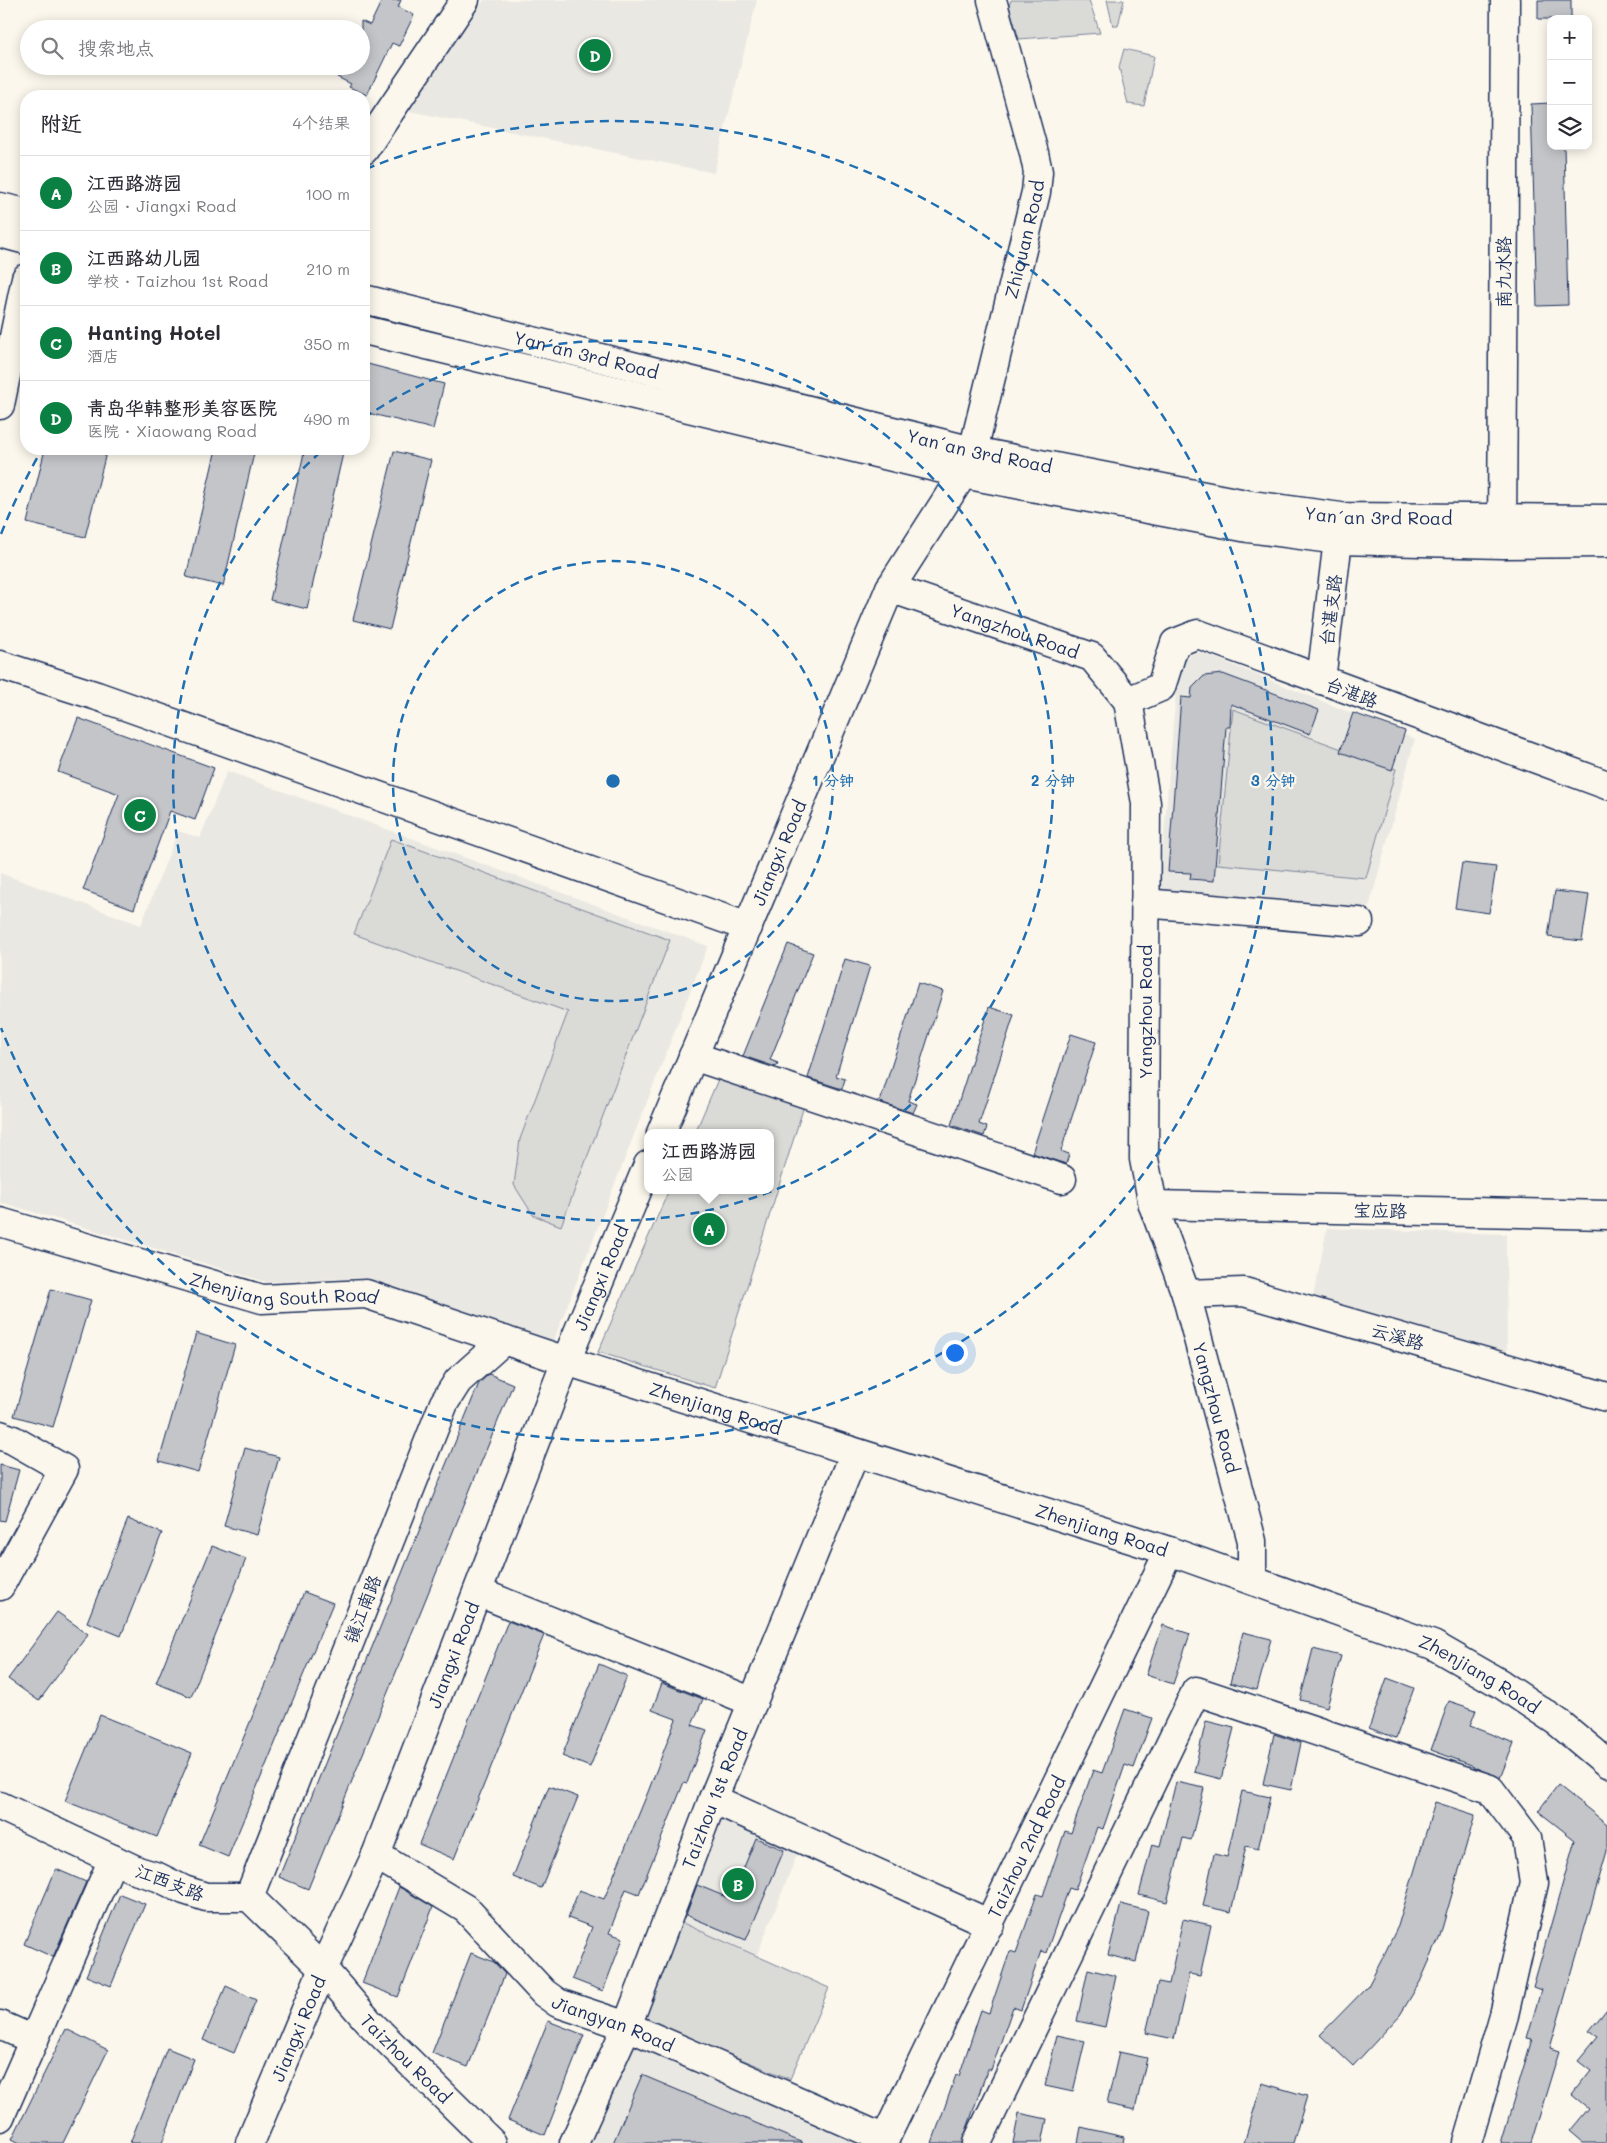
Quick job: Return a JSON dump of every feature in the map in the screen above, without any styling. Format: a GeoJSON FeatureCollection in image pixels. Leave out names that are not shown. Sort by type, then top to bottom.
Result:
{"type":"FeatureCollection","features":[{"type":"Feature","properties":{"kind":"street"},"geometry":{"type":"LineString","coordinates":[[370,141],[465,0]]}},
{"type":"Feature","properties":{"kind":"street","name":"Zhiquan Road"},"geometry":{"type":"LineString","coordinates":[[968,463],[1036,192],[1038,172],[992,0]]}},
{"type":"Feature","properties":{"kind":"street","name":"南九水路"},"geometry":{"type":"LineString","coordinates":[[1502,531],[1505,0]]}},
{"type":"Feature","properties":{"kind":"street"},"geometry":{"type":"LineString","coordinates":[[0,206],[20,211]]}},
{"type":"Feature","properties":{"kind":"street"},"geometry":{"type":"LineString","coordinates":[[0,233],[20,238]]}},
{"type":"Feature","properties":{"kind":"street","name":"Yan´an 3rd Road"},"geometry":{"type":"LineString","coordinates":[[370,301],[968,463],[1341,517],[1502,531],[1607,543]]}},
{"type":"Feature","properties":{"kind":"street"},"geometry":{"type":"LineString","coordinates":[[0,406],[20,308]]}},
{"type":"Feature","properties":{"kind":"street","name":"Yan´an 3rd Road"},"geometry":{"type":"LineString","coordinates":[[370,331],[968,463],[1248,528],[1338,540],[1502,531],[1607,519]]}},
{"type":"Feature","properties":{"kind":"street","name":"Jiangxi Road"},"geometry":{"type":"LineString","coordinates":[[663,1129],[890,588],[968,463]]}},
{"type":"Feature","properties":{"kind":"street","name":"台湛支路"},"geometry":{"type":"LineString","coordinates":[[1321,680],[1338,540]]}},
{"type":"Feature","properties":{"kind":"street","name":"Yangzhou Road"},"geometry":{"type":"LineString","coordinates":[[890,588],[1092,657],[1128,701],[1146,803],[1144,1159],[1153,1205],[1186,1294],[1252,1541],[1252,1580]]}},
{"type":"Feature","properties":{"kind":"street","name":"台湛路"},"geometry":{"type":"LineString","coordinates":[[1128,701],[1160,687],[1175,643],[1198,634],[1607,785]]}},
{"type":"Feature","properties":{"kind":"street"},"geometry":{"type":"LineString","coordinates":[[0,665],[106,699],[748,927]]}},
{"type":"Feature","properties":{"kind":"street"},"geometry":{"type":"LineString","coordinates":[[1145,902],[1359,922]]}},
{"type":"Feature","properties":{"kind":"street"},"geometry":{"type":"LineString","coordinates":[[693,1056],[1062,1179]]}},
{"type":"Feature","properties":{"kind":"street","name":"Jiangxi Road"},"geometry":{"type":"LineString","coordinates":[[250,2143],[323,1969],[376,1855],[566,1361],[644,1175]]}},
{"type":"Feature","properties":{"kind":"street","name":"宝应路"},"geometry":{"type":"LineString","coordinates":[[1153,1205],[1607,1215]]}},
{"type":"Feature","properties":{"kind":"street","name":"Zhenjiang South Road"},"geometry":{"type":"LineString","coordinates":[[0,1222],[262,1298],[366,1294],[566,1361]]}},
{"type":"Feature","properties":{"kind":"street","name":"云溪路"},"geometry":{"type":"LineString","coordinates":[[1186,1294],[1244,1292],[1607,1397]]}},
{"type":"Feature","properties":{"kind":"street","name":"镇江南路"},"geometry":{"type":"LineString","coordinates":[[249,1897],[444,1403],[458,1382],[504,1340]]}},
{"type":"Feature","properties":{"kind":"street","name":"Zhenjiang Road"},"geometry":{"type":"LineString","coordinates":[[566,1361],[1169,1551],[1433,1644],[1501,1684],[1559,1722],[1607,1763]]}},
{"type":"Feature","properties":{"kind":"street"},"geometry":{"type":"LineString","coordinates":[[0,1435],[14,1440],[64,1469],[0,1586]]}},
{"type":"Feature","properties":{"kind":"street","name":"Taizhou 1st Road"},"geometry":{"type":"LineString","coordinates":[[574,2143],[627,2026],[713,1799],[855,1452]]}},
{"type":"Feature","properties":{"kind":"street","name":"Taizhou 2nd Road"},"geometry":{"type":"LineString","coordinates":[[884,2141],[1169,1551]]}},
{"type":"Feature","properties":{"kind":"street"},"geometry":{"type":"LineString","coordinates":[[478,1592],[753,1702]]}},
{"type":"Feature","properties":{"kind":"street"},"geometry":{"type":"LineString","coordinates":[[977,2143],[1196,1691],[1490,1789],[1527,1838],[1534,1883],[1504,2015],[1467,2143]]}},
{"type":"Feature","properties":{"kind":"street"},"geometry":{"type":"LineString","coordinates":[[713,1799],[990,1924]]}},
{"type":"Feature","properties":{"kind":"street","name":"江西支路"},"geometry":{"type":"LineString","coordinates":[[0,1806],[113,1859],[206,1898],[249,1897]]}},
{"type":"Feature","properties":{"kind":"street","name":"Jiangyan Road"},"geometry":{"type":"LineString","coordinates":[[376,1855],[466,1909],[544,1993],[558,2003],[627,2026],[884,2141]]}},
{"type":"Feature","properties":{"kind":"street"},"geometry":{"type":"LineString","coordinates":[[0,2117],[113,1859]]}},
{"type":"Feature","properties":{"kind":"street"},"geometry":{"type":"LineString","coordinates":[[249,1897],[323,1969]]}},
{"type":"Feature","properties":{"kind":"street","name":"Taizhou Road"},"geometry":{"type":"LineString","coordinates":[[323,1969],[368,2021],[492,2143]]}},
{"type":"Feature","properties":{"kind":"street"},"geometry":{"type":"LineString","coordinates":[[0,2025],[34,2040]]}},
{"type":"Feature","properties":{"kind":"shaded area"},"geometry":{"type":"Polygon","coordinates":[[[484,0],[757,0],[714,173],[409,111],[484,0]]]}},
{"type":"Feature","properties":{"kind":"shaded area"},"geometry":{"type":"Polygon","coordinates":[[[1011,0],[1089,0],[1100,33],[1019,39],[1009,6],[1011,0]]]}},
{"type":"Feature","properties":{"kind":"shaded area"},"geometry":{"type":"Polygon","coordinates":[[[1107,0],[1124,0],[1118,26],[1113,26],[1107,0]]]}},
{"type":"Feature","properties":{"kind":"shaded area"},"geometry":{"type":"Polygon","coordinates":[[[1124,49],[1154,56],[1144,106],[1128,104],[1119,67],[1124,49]]]}},
{"type":"Feature","properties":{"kind":"shaded area"},"geometry":{"type":"Polygon","coordinates":[[[1201,652],[1415,739],[1368,911],[1159,893],[1178,667],[1192,654],[1201,652]]]}},
{"type":"Feature","properties":{"kind":"shaded area"},"geometry":{"type":"Polygon","coordinates":[[[1233,709],[1396,769],[1366,878],[1218,864],[1233,709]]]}},
{"type":"Feature","properties":{"kind":"shaded area"},"geometry":{"type":"Polygon","coordinates":[[[227,771],[708,946],[553,1342],[363,1278],[266,1282],[0,1202],[0,873],[141,925],[178,831],[200,838],[227,771]]]}},
{"type":"Feature","properties":{"kind":"shaded area"},"geometry":{"type":"Polygon","coordinates":[[[391,839],[670,940],[561,1226],[533,1215],[514,1185],[520,1139],[568,1012],[354,934],[391,839]]]}},
{"type":"Feature","properties":{"kind":"shaded area"},"geometry":{"type":"Polygon","coordinates":[[[719,1077],[804,1106],[715,1388],[598,1352],[667,1194],[774,1194],[774,1129],[697,1129],[719,1077]]]}},
{"type":"Feature","properties":{"kind":"shaded area"},"geometry":{"type":"Polygon","coordinates":[[[1327,1228],[1506,1234],[1507,1358],[1312,1303],[1327,1228]]]}},
{"type":"Feature","properties":{"kind":"shaded area"},"geometry":{"type":"Polygon","coordinates":[[[717,1811],[800,1847],[757,1955],[676,1920],[717,1811]]]}},
{"type":"Feature","properties":{"kind":"shaded area"},"geometry":{"type":"Polygon","coordinates":[[[676,1920],[829,1988],[790,2079],[638,2017],[676,1920]]]}},
{"type":"Feature","properties":{"kind":"shaded area"},"geometry":{"type":"Polygon","coordinates":[[[635,2043],[865,2143],[590,2143],[635,2043]]]}},
{"type":"Feature","properties":{"kind":"building"},"geometry":{"type":"Polygon","coordinates":[[[382,0],[401,0],[398,7],[414,15],[399,46],[392,43],[369,90],[356,90],[349,87],[351,84],[337,77],[338,75],[370,75],[370,25],[382,0]]]}},
{"type":"Feature","properties":{"kind":"building"},"geometry":{"type":"Polygon","coordinates":[[[1538,0],[1571,0],[1571,15],[1547,15],[1547,19],[1538,19],[1538,0]]]}},
{"type":"Feature","properties":{"kind":"building"},"geometry":{"type":"Polygon","coordinates":[[[1547,103],[1547,150],[1564,150],[1568,305],[1537,306],[1531,104],[1547,103]]]}},
{"type":"Feature","properties":{"kind":"building"},"geometry":{"type":"Polygon","coordinates":[[[370,365],[444,384],[433,429],[370,413],[370,365]]]}},
{"type":"Feature","properties":{"kind":"building"},"geometry":{"type":"Polygon","coordinates":[[[394,451],[431,460],[390,629],[353,620],[394,451]]]}},
{"type":"Feature","properties":{"kind":"building"},"geometry":{"type":"Polygon","coordinates":[[[44,455],[106,455],[85,537],[27,523],[44,455]]]}},
{"type":"Feature","properties":{"kind":"building"},"geometry":{"type":"Polygon","coordinates":[[[215,455],[254,455],[223,586],[186,577],[215,455]]]}},
{"type":"Feature","properties":{"kind":"building"},"geometry":{"type":"Polygon","coordinates":[[[304,455],[343,455],[307,609],[270,600],[304,455]]]}},
{"type":"Feature","properties":{"kind":"building"},"geometry":{"type":"Polygon","coordinates":[[[1223,674],[1319,710],[1310,734],[1231,704],[1230,727],[1226,727],[1214,881],[1190,879],[1191,873],[1168,872],[1181,697],[1191,698],[1192,688],[1204,676],[1223,674]]]}},
{"type":"Feature","properties":{"kind":"building"},"geometry":{"type":"Polygon","coordinates":[[[1353,713],[1405,731],[1392,770],[1340,752],[1353,713]]]}},
{"type":"Feature","properties":{"kind":"building"},"geometry":{"type":"Polygon","coordinates":[[[78,718],[214,768],[195,820],[170,811],[134,909],[83,890],[119,794],[58,772],[78,718]]]}},
{"type":"Feature","properties":{"kind":"building"},"geometry":{"type":"Polygon","coordinates":[[[1462,863],[1496,867],[1489,913],[1455,908],[1462,863]]]}},
{"type":"Feature","properties":{"kind":"building"},"geometry":{"type":"Polygon","coordinates":[[[1555,891],[1589,895],[1582,941],[1548,937],[1555,891]]]}},
{"type":"Feature","properties":{"kind":"building"},"geometry":{"type":"Polygon","coordinates":[[[788,944],[813,953],[770,1060],[778,1063],[776,1067],[743,1056],[788,944]]]}},
{"type":"Feature","properties":{"kind":"building"},"geometry":{"type":"Polygon","coordinates":[[[845,959],[870,966],[836,1076],[845,1079],[842,1089],[808,1078],[845,959]]]}},
{"type":"Feature","properties":{"kind":"building"},"geometry":{"type":"Polygon","coordinates":[[[918,983],[943,991],[908,1101],[917,1104],[913,1113],[880,1102],[918,983]]]}},
{"type":"Feature","properties":{"kind":"building"},"geometry":{"type":"Polygon","coordinates":[[[989,1007],[1014,1015],[979,1124],[987,1127],[984,1136],[951,1125],[989,1007]]]}},
{"type":"Feature","properties":{"kind":"building"},"geometry":{"type":"Polygon","coordinates":[[[1071,1034],[1096,1042],[1061,1151],[1069,1154],[1066,1164],[1032,1153],[1071,1034]]]}},
{"type":"Feature","properties":{"kind":"building"},"geometry":{"type":"Polygon","coordinates":[[[51,1289],[91,1300],[53,1427],[14,1416],[51,1289]]]}},
{"type":"Feature","properties":{"kind":"building"},"geometry":{"type":"Polygon","coordinates":[[[196,1333],[235,1345],[198,1472],[159,1461],[196,1333]]]}},
{"type":"Feature","properties":{"kind":"building"},"geometry":{"type":"Polygon","coordinates":[[[489,1374],[513,1384],[308,1889],[279,1877],[479,1383],[489,1374]]]}},
{"type":"Feature","properties":{"kind":"building"},"geometry":{"type":"Polygon","coordinates":[[[245,1448],[279,1457],[257,1535],[224,1526],[245,1448]]]}},
{"type":"Feature","properties":{"kind":"building"},"geometry":{"type":"Polygon","coordinates":[[[0,1465],[19,1470],[5,1521],[0,1520],[0,1465]]]}},
{"type":"Feature","properties":{"kind":"building"},"geometry":{"type":"Polygon","coordinates":[[[128,1519],[162,1533],[121,1636],[87,1622],[128,1519]]]}},
{"type":"Feature","properties":{"kind":"building"},"geometry":{"type":"Polygon","coordinates":[[[212,1546],[246,1559],[191,1697],[156,1683],[212,1546]]]}},
{"type":"Feature","properties":{"kind":"building"},"geometry":{"type":"Polygon","coordinates":[[[304,1592],[333,1603],[228,1857],[199,1845],[304,1592]]]}},
{"type":"Feature","properties":{"kind":"building"},"geometry":{"type":"Polygon","coordinates":[[[57,1612],[88,1634],[39,1701],[8,1679],[57,1612]]]}},
{"type":"Feature","properties":{"kind":"building"},"geometry":{"type":"Polygon","coordinates":[[[508,1621],[544,1635],[454,1859],[419,1844],[508,1621]]]}},
{"type":"Feature","properties":{"kind":"building"},"geometry":{"type":"Polygon","coordinates":[[[1163,1625],[1190,1634],[1173,1684],[1146,1675],[1163,1625]]]}},
{"type":"Feature","properties":{"kind":"building"},"geometry":{"type":"Polygon","coordinates":[[[1243,1632],[1271,1639],[1257,1690],[1230,1683],[1243,1632]]]}},
{"type":"Feature","properties":{"kind":"building"},"geometry":{"type":"Polygon","coordinates":[[[1313,1649],[1341,1656],[1327,1707],[1300,1700],[1313,1649]]]}},
{"type":"Feature","properties":{"kind":"building"},"geometry":{"type":"Polygon","coordinates":[[[599,1664],[627,1676],[590,1767],[562,1756],[599,1664]]]}},
{"type":"Feature","properties":{"kind":"building"},"geometry":{"type":"Polygon","coordinates":[[[1387,1678],[1414,1688],[1396,1738],[1369,1728],[1387,1678]]]}},
{"type":"Feature","properties":{"kind":"building"},"geometry":{"type":"Polygon","coordinates":[[[662,1683],[703,1699],[692,1725],[707,1730],[687,1783],[684,1782],[639,1894],[626,1889],[609,1933],[623,1938],[603,1991],[572,1979],[592,1927],[568,1918],[579,1890],[604,1899],[648,1792],[676,1719],[652,1710],[662,1683]]]}},
{"type":"Feature","properties":{"kind":"building"},"geometry":{"type":"Polygon","coordinates":[[[1449,1701],[1476,1710],[1470,1726],[1514,1743],[1500,1778],[1431,1750],[1449,1701]]]}},
{"type":"Feature","properties":{"kind":"building"},"geometry":{"type":"Polygon","coordinates":[[[1125,1709],[1152,1718],[1134,1768],[1125,1765],[1103,1829],[1097,1827],[1075,1890],[1069,1888],[1046,1953],[1041,1951],[1021,2010],[1013,2007],[991,2070],[988,2068],[962,2143],[932,2143],[956,2075],[959,2076],[981,2010],[989,2013],[1010,1951],[1016,1953],[1037,1894],[1043,1896],[1065,1831],[1071,1833],[1093,1770],[1102,1773],[1125,1709]]]}},
{"type":"Feature","properties":{"kind":"building"},"geometry":{"type":"Polygon","coordinates":[[[100,1715],[192,1753],[157,1837],[65,1801],[100,1715]]]}},
{"type":"Feature","properties":{"kind":"building"},"geometry":{"type":"Polygon","coordinates":[[[1206,1721],[1234,1728],[1221,1779],[1194,1772],[1206,1721]]]}},
{"type":"Feature","properties":{"kind":"building"},"geometry":{"type":"Polygon","coordinates":[[[1274,1734],[1301,1743],[1291,1790],[1263,1784],[1274,1734]]]}},
{"type":"Feature","properties":{"kind":"building"},"geometry":{"type":"Polygon","coordinates":[[[1176,1782],[1204,1788],[1191,1840],[1183,1838],[1167,1902],[1139,1895],[1152,1844],[1160,1846],[1176,1782]]]}},
{"type":"Feature","properties":{"kind":"building"},"geometry":{"type":"Polygon","coordinates":[[[1558,1785],[1607,1824],[1607,1851],[1550,2048],[1559,2051],[1531,2143],[1501,2143],[1532,2039],[1527,2038],[1541,1990],[1533,1987],[1575,1840],[1538,1811],[1558,1785]]]}},
{"type":"Feature","properties":{"kind":"building"},"geometry":{"type":"Polygon","coordinates":[[[549,1786],[578,1797],[541,1888],[513,1877],[549,1786]]]}},
{"type":"Feature","properties":{"kind":"building"},"geometry":{"type":"Polygon","coordinates":[[[1242,1791],[1270,1797],[1258,1849],[1246,1846],[1231,1912],[1203,1906],[1214,1854],[1227,1857],[1242,1791]]]}},
{"type":"Feature","properties":{"kind":"building"},"geometry":{"type":"Polygon","coordinates":[[[1435,1802],[1475,1815],[1439,1939],[1420,1982],[1400,2015],[1353,2066],[1320,2035],[1368,1986],[1381,1961],[1398,1926],[1435,1802]]]}},
{"type":"Feature","properties":{"kind":"building"},"geometry":{"type":"Polygon","coordinates":[[[756,1838],[784,1850],[746,1940],[686,1915],[697,1885],[731,1899],[756,1838]]]}},
{"type":"Feature","properties":{"kind":"building"},"geometry":{"type":"Polygon","coordinates":[[[56,1869],[86,1882],[53,1957],[24,1944],[56,1869]]]}},
{"type":"Feature","properties":{"kind":"building"},"geometry":{"type":"Polygon","coordinates":[[[399,1887],[433,1907],[398,1997],[362,1983],[399,1887]]]}},
{"type":"Feature","properties":{"kind":"building"},"geometry":{"type":"Polygon","coordinates":[[[120,1894],[145,1904],[111,1986],[86,1976],[120,1894]]]}},
{"type":"Feature","properties":{"kind":"building"},"geometry":{"type":"Polygon","coordinates":[[[1121,1904],[1148,1911],[1136,1962],[1108,1955],[1121,1904]]]}},
{"type":"Feature","properties":{"kind":"building"},"geometry":{"type":"Polygon","coordinates":[[[1183,1919],[1211,1925],[1200,1976],[1189,1974],[1174,2039],[1146,2033],[1158,1982],[1169,1984],[1183,1919]]]}},
{"type":"Feature","properties":{"kind":"building"},"geometry":{"type":"Polygon","coordinates":[[[471,1953],[494,1962],[505,1974],[468,2067],[432,2053],[471,1953]]]}},
{"type":"Feature","properties":{"kind":"building"},"geometry":{"type":"Polygon","coordinates":[[[1088,1969],[1116,1976],[1105,2027],[1077,2021],[1088,1969]]]}},
{"type":"Feature","properties":{"kind":"building"},"geometry":{"type":"Polygon","coordinates":[[[226,1986],[256,2000],[234,2053],[203,2040],[226,1986]]]}},
{"type":"Feature","properties":{"kind":"building"},"geometry":{"type":"Polygon","coordinates":[[[1607,2009],[1607,2143],[1583,2143],[1569,2131],[1588,2108],[1572,2095],[1591,2071],[1578,2061],[1598,2037],[1589,2031],[1607,2009]]]}},
{"type":"Feature","properties":{"kind":"building"},"geometry":{"type":"Polygon","coordinates":[[[548,2021],[584,2035],[545,2135],[508,2120],[548,2021]]]}},
{"type":"Feature","properties":{"kind":"building"},"geometry":{"type":"Polygon","coordinates":[[[66,2029],[108,2050],[63,2143],[20,2143],[12,2139],[66,2029]]]}},
{"type":"Feature","properties":{"kind":"building"},"geometry":{"type":"Polygon","coordinates":[[[1057,2035],[1085,2041],[1073,2092],[1045,2086],[1057,2035]]]}},
{"type":"Feature","properties":{"kind":"building"},"geometry":{"type":"Polygon","coordinates":[[[167,2048],[194,2059],[162,2143],[130,2143],[167,2048]]]}},
{"type":"Feature","properties":{"kind":"building"},"geometry":{"type":"Polygon","coordinates":[[[1119,2052],[1147,2058],[1135,2110],[1107,2104],[1119,2052]]]}},
{"type":"Feature","properties":{"kind":"building"},"geometry":{"type":"Polygon","coordinates":[[[642,2075],[803,2143],[613,2143],[642,2075]]]}},
{"type":"Feature","properties":{"kind":"building"},"geometry":{"type":"Polygon","coordinates":[[[1262,2083],[1307,2096],[1293,2143],[1244,2143],[1262,2083]]]}},
{"type":"Feature","properties":{"kind":"building"},"geometry":{"type":"Polygon","coordinates":[[[1019,2113],[1047,2119],[1042,2143],[1013,2143],[1019,2113]]]}},
{"type":"Feature","properties":{"kind":"building"},"geometry":{"type":"Polygon","coordinates":[[[1081,2127],[1124,2137],[1123,2143],[1078,2143],[1081,2127]]]}},
{"type":"Feature","properties":{"kind":"place","name":"青岛华韩整形美容医院"},"geometry":{"type":"Point","coordinates":[595,55]}},
{"type":"Feature","properties":{"kind":"place","name":"Hanting Hotel"},"geometry":{"type":"Point","coordinates":[140,815]}},
{"type":"Feature","properties":{"kind":"place","name":"江西路游园"},"geometry":{"type":"Point","coordinates":[709,1229]}},
{"type":"Feature","properties":{"kind":"place","name":"江西路幼儿园"},"geometry":{"type":"Point","coordinates":[738,1884]}}]}
